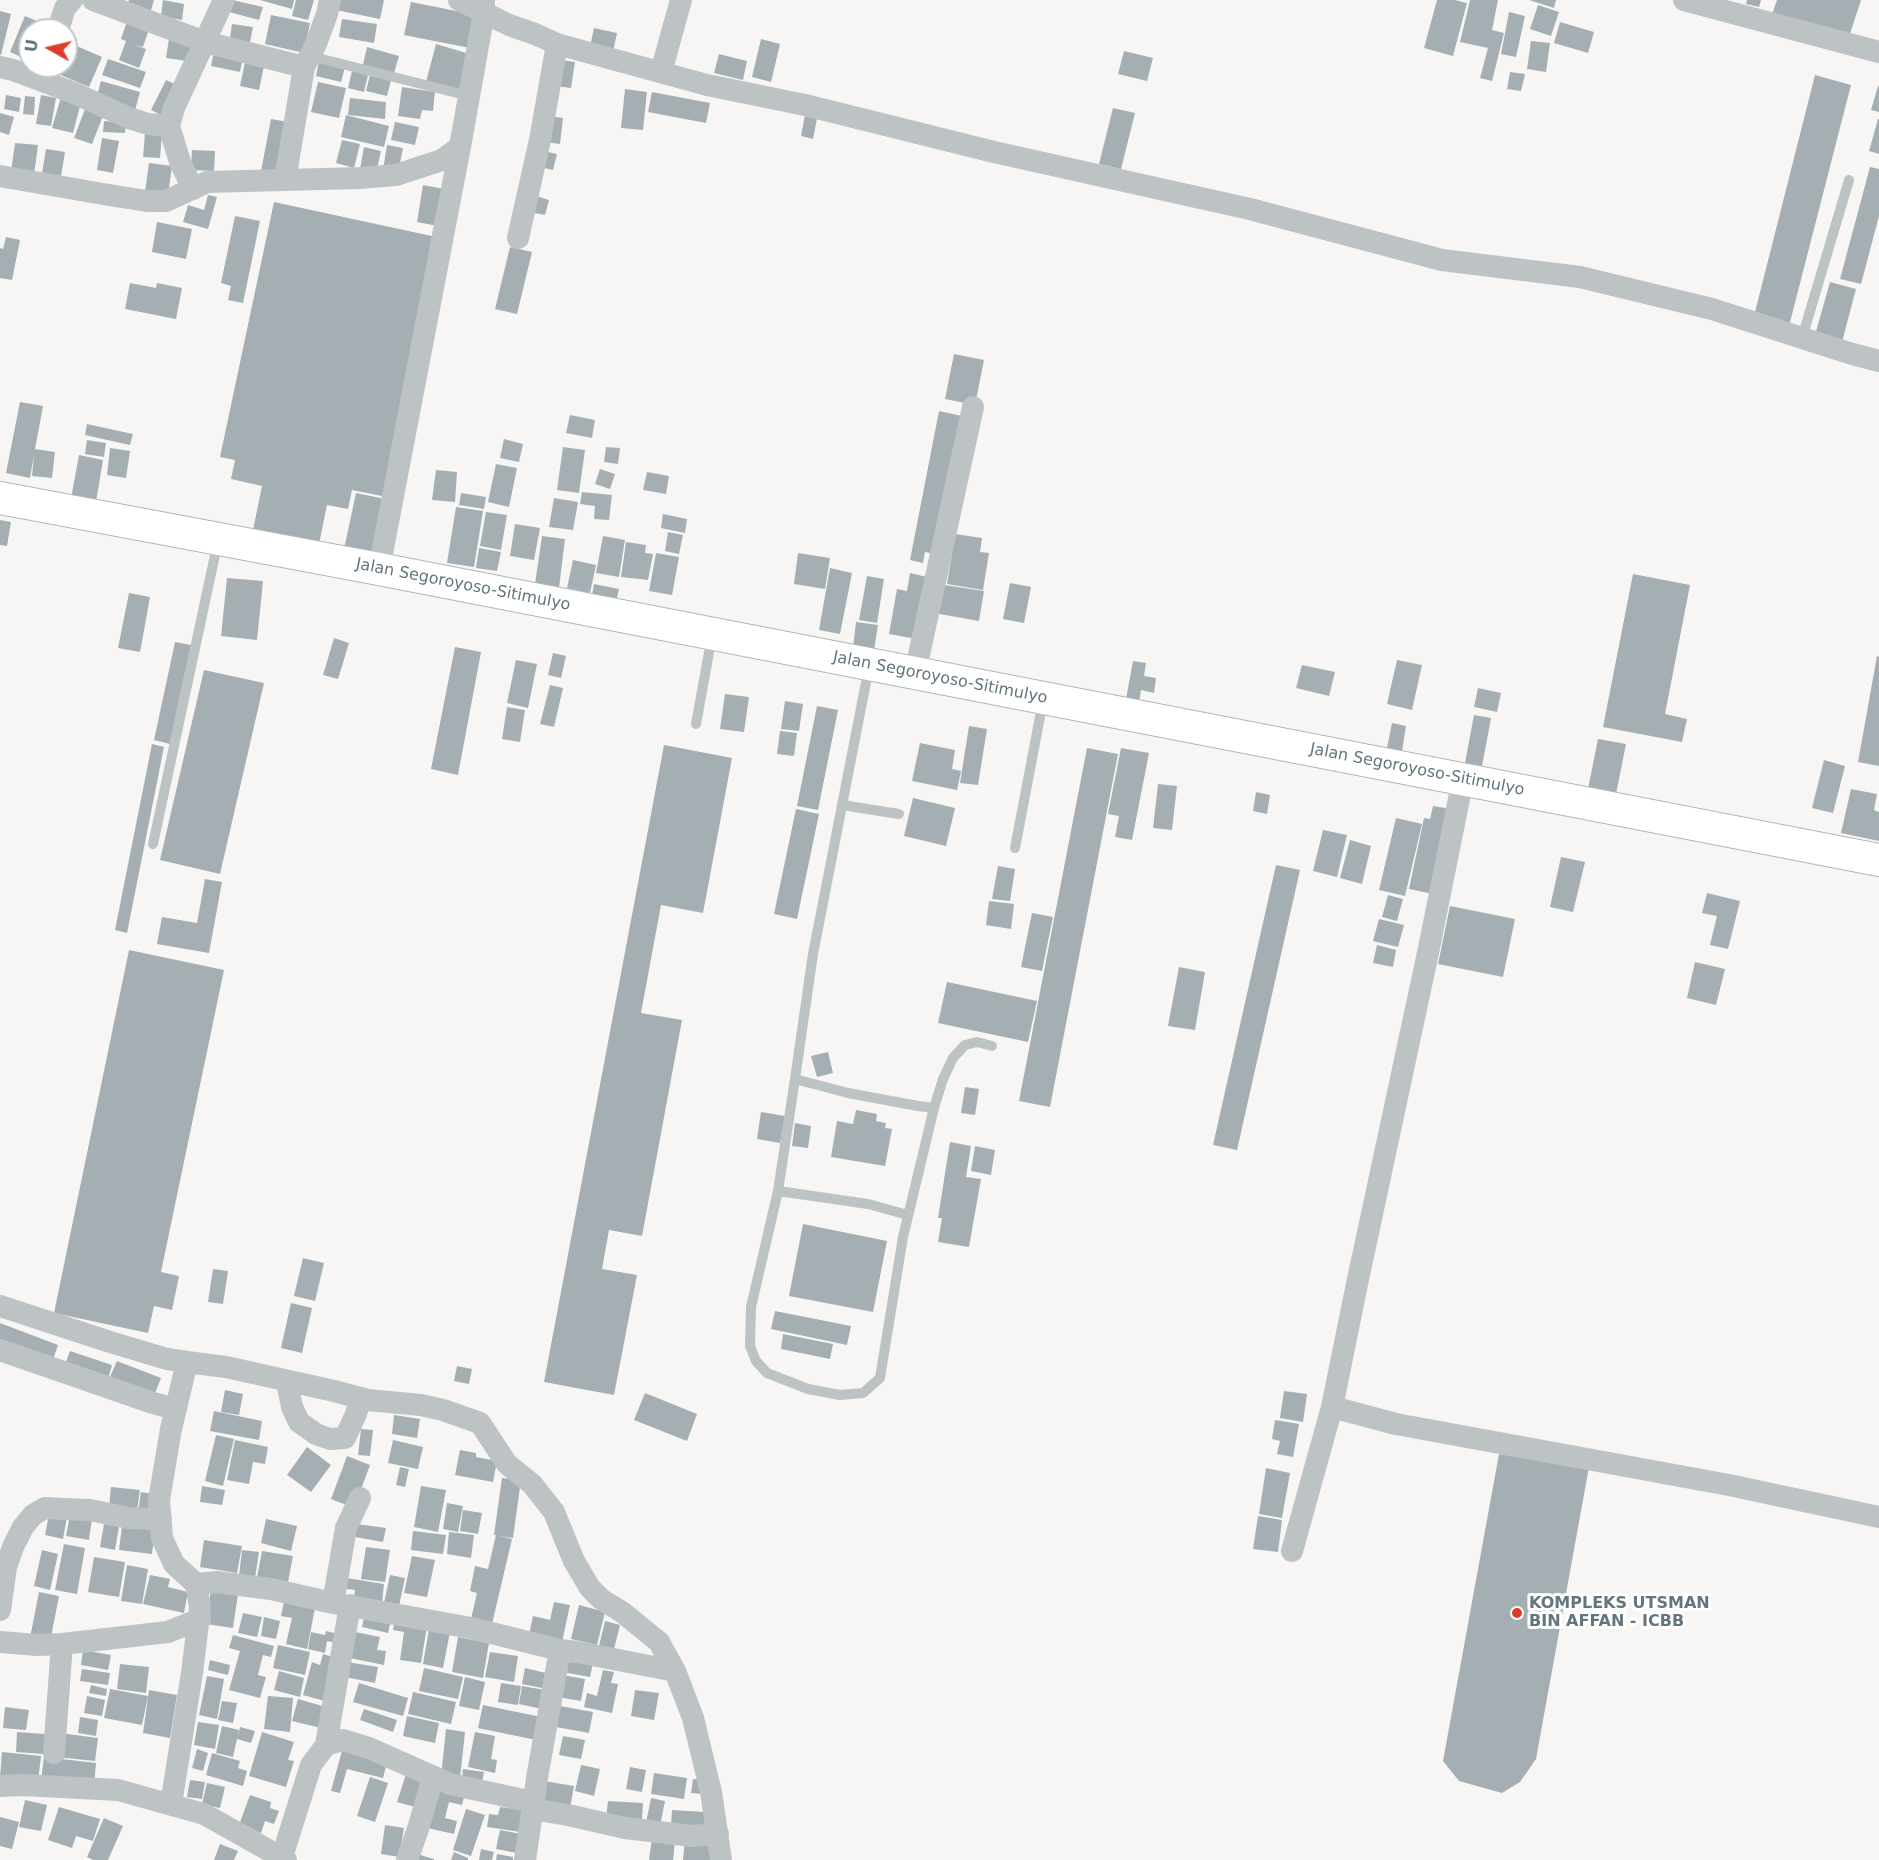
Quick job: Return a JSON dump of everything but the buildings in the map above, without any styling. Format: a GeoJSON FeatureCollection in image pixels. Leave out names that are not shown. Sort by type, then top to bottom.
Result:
{"type":"FeatureCollection","features":[{"type":"Feature","properties":{"kind":"main road","name":"Jalan Segoroyoso-Sitimulyo"},"geometry":{"type":"LineString","coordinates":[[0,498],[380,569],[1879,860]]}},
{"type":"Feature","properties":{"kind":"street"},"geometry":{"type":"LineString","coordinates":[[62,18],[65,8],[72,0]]}},
{"type":"Feature","properties":{"kind":"street"},"geometry":{"type":"LineString","coordinates":[[93,0],[205,42],[307,62]]}},
{"type":"Feature","properties":{"kind":"street"},"geometry":{"type":"LineString","coordinates":[[193,189],[180,162],[169,126],[174,108],[224,0]]}},
{"type":"Feature","properties":{"kind":"street"},"geometry":{"type":"LineString","coordinates":[[285,180],[307,62],[327,14],[330,0]]}},
{"type":"Feature","properties":{"kind":"street"},"geometry":{"type":"LineString","coordinates":[[459,0],[484,6],[509,25],[557,44],[707,85],[805,105],[994,152],[1250,209],[1442,260],[1580,277],[1712,309],[1879,361]]}},
{"type":"Feature","properties":{"kind":"street"},"geometry":{"type":"LineString","coordinates":[[661,72],[681,0]]}},
{"type":"Feature","properties":{"kind":"street"},"geometry":{"type":"LineString","coordinates":[[1684,0],[1879,52]]}},
{"type":"Feature","properties":{"kind":"street"},"geometry":{"type":"LineString","coordinates":[[380,569],[484,6]]}},
{"type":"Feature","properties":{"kind":"street"},"geometry":{"type":"LineString","coordinates":[[518,238],[540,140],[557,44]]}},
{"type":"Feature","properties":{"kind":"street"},"geometry":{"type":"LineString","coordinates":[[0,67],[18,69]]}},
{"type":"Feature","properties":{"kind":"street"},"geometry":{"type":"LineString","coordinates":[[52,78],[75,93],[129,118],[148,124],[169,126]]}},
{"type":"Feature","properties":{"kind":"street"},"geometry":{"type":"LineString","coordinates":[[0,176],[40,185],[147,201],[166,201],[207,182],[396,175],[442,160],[459,147]]}},
{"type":"Feature","properties":{"kind":"street"},"geometry":{"type":"LineString","coordinates":[[915,673],[973,407]]}},
{"type":"Feature","properties":{"kind":"street"},"geometry":{"type":"LineString","coordinates":[[1292,1551],[1332,1407],[1463,779]]}},
{"type":"Feature","properties":{"kind":"street"},"geometry":{"type":"LineString","coordinates":[[0,1306],[166,1359],[226,1367],[361,1398],[421,1405],[480,1423],[507,1464],[532,1484],[554,1512],[574,1561],[590,1588],[601,1599],[622,1612],[659,1642],[675,1671],[693,1718],[711,1792],[721,1860]]}},
{"type":"Feature","properties":{"kind":"street"},"geometry":{"type":"LineString","coordinates":[[0,1350],[153,1403],[176,1408]]}},
{"type":"Feature","properties":{"kind":"street"},"geometry":{"type":"LineString","coordinates":[[171,1804],[200,1607],[196,1584],[174,1564],[162,1538],[159,1500],[187,1362]]}},
{"type":"Feature","properties":{"kind":"street"},"geometry":{"type":"LineString","coordinates":[[287,1382],[292,1407],[299,1422],[316,1434],[330,1439],[345,1438],[357,1414],[361,1398]]}},
{"type":"Feature","properties":{"kind":"street"},"geometry":{"type":"LineString","coordinates":[[1332,1407],[1396,1424],[1729,1485],[1879,1517]]}},
{"type":"Feature","properties":{"kind":"street"},"geometry":{"type":"LineString","coordinates":[[0,1786],[118,1790],[204,1814],[284,1858],[311,1766],[326,1745],[342,1604],[346,1528],[360,1498]]}},
{"type":"Feature","properties":{"kind":"street"},"geometry":{"type":"LineString","coordinates":[[0,1610],[6,1567],[13,1547],[23,1527],[33,1515],[45,1508],[90,1510],[129,1518],[161,1519]]}},
{"type":"Feature","properties":{"kind":"street"},"geometry":{"type":"LineString","coordinates":[[196,1584],[217,1582],[271,1589],[471,1628],[560,1650],[675,1671]]}},
{"type":"Feature","properties":{"kind":"street"},"geometry":{"type":"LineString","coordinates":[[0,1642],[37,1646],[168,1632],[200,1619]]}},
{"type":"Feature","properties":{"kind":"street"},"geometry":{"type":"LineString","coordinates":[[54,1753],[63,1644]]}},
{"type":"Feature","properties":{"kind":"street"},"geometry":{"type":"LineString","coordinates":[[525,1860],[560,1650]]}},
{"type":"Feature","properties":{"kind":"street"},"geometry":{"type":"LineString","coordinates":[[326,1745],[343,1740],[369,1748],[450,1784],[568,1815],[626,1828],[692,1836],[718,1834]]}},
{"type":"Feature","properties":{"kind":"street"},"geometry":{"type":"LineString","coordinates":[[407,1860],[434,1777]]}},
{"type":"Feature","properties":{"kind":"lane"},"geometry":{"type":"LineString","coordinates":[[307,62],[469,96]]}},
{"type":"Feature","properties":{"kind":"lane"},"geometry":{"type":"LineString","coordinates":[[1802,338],[1849,180]]}},
{"type":"Feature","properties":{"kind":"lane"},"geometry":{"type":"LineString","coordinates":[[153,844],[219,538]]}},
{"type":"Feature","properties":{"kind":"lane"},"geometry":{"type":"LineString","coordinates":[[696,724],[713,634]]}},
{"type":"Feature","properties":{"kind":"lane"},"geometry":{"type":"LineString","coordinates":[[870,664],[813,954],[778,1191],[751,1307],[750,1346],[756,1361],[767,1373],[808,1389],[840,1395],[863,1392],[880,1378],[903,1237],[943,1079],[953,1058],[965,1045],[976,1042],[992,1046]]}},
{"type":"Feature","properties":{"kind":"lane"},"geometry":{"type":"LineString","coordinates":[[1015,848],[1044,698]]}},
{"type":"Feature","properties":{"kind":"lane"},"geometry":{"type":"LineString","coordinates":[[842,805],[899,814]]}},
{"type":"Feature","properties":{"kind":"lane"},"geometry":{"type":"LineString","coordinates":[[795,1079],[848,1093],[934,1108]]}},
{"type":"Feature","properties":{"kind":"lane"},"geometry":{"type":"LineString","coordinates":[[778,1191],[868,1204],[908,1215]]}},
{"type":"Feature","properties":{"kind":"place","name":"KOMPLEKS UTSMAN BIN AFFAN - ICBB"},"geometry":{"type":"Point","coordinates":[1517,1613]}}]}
